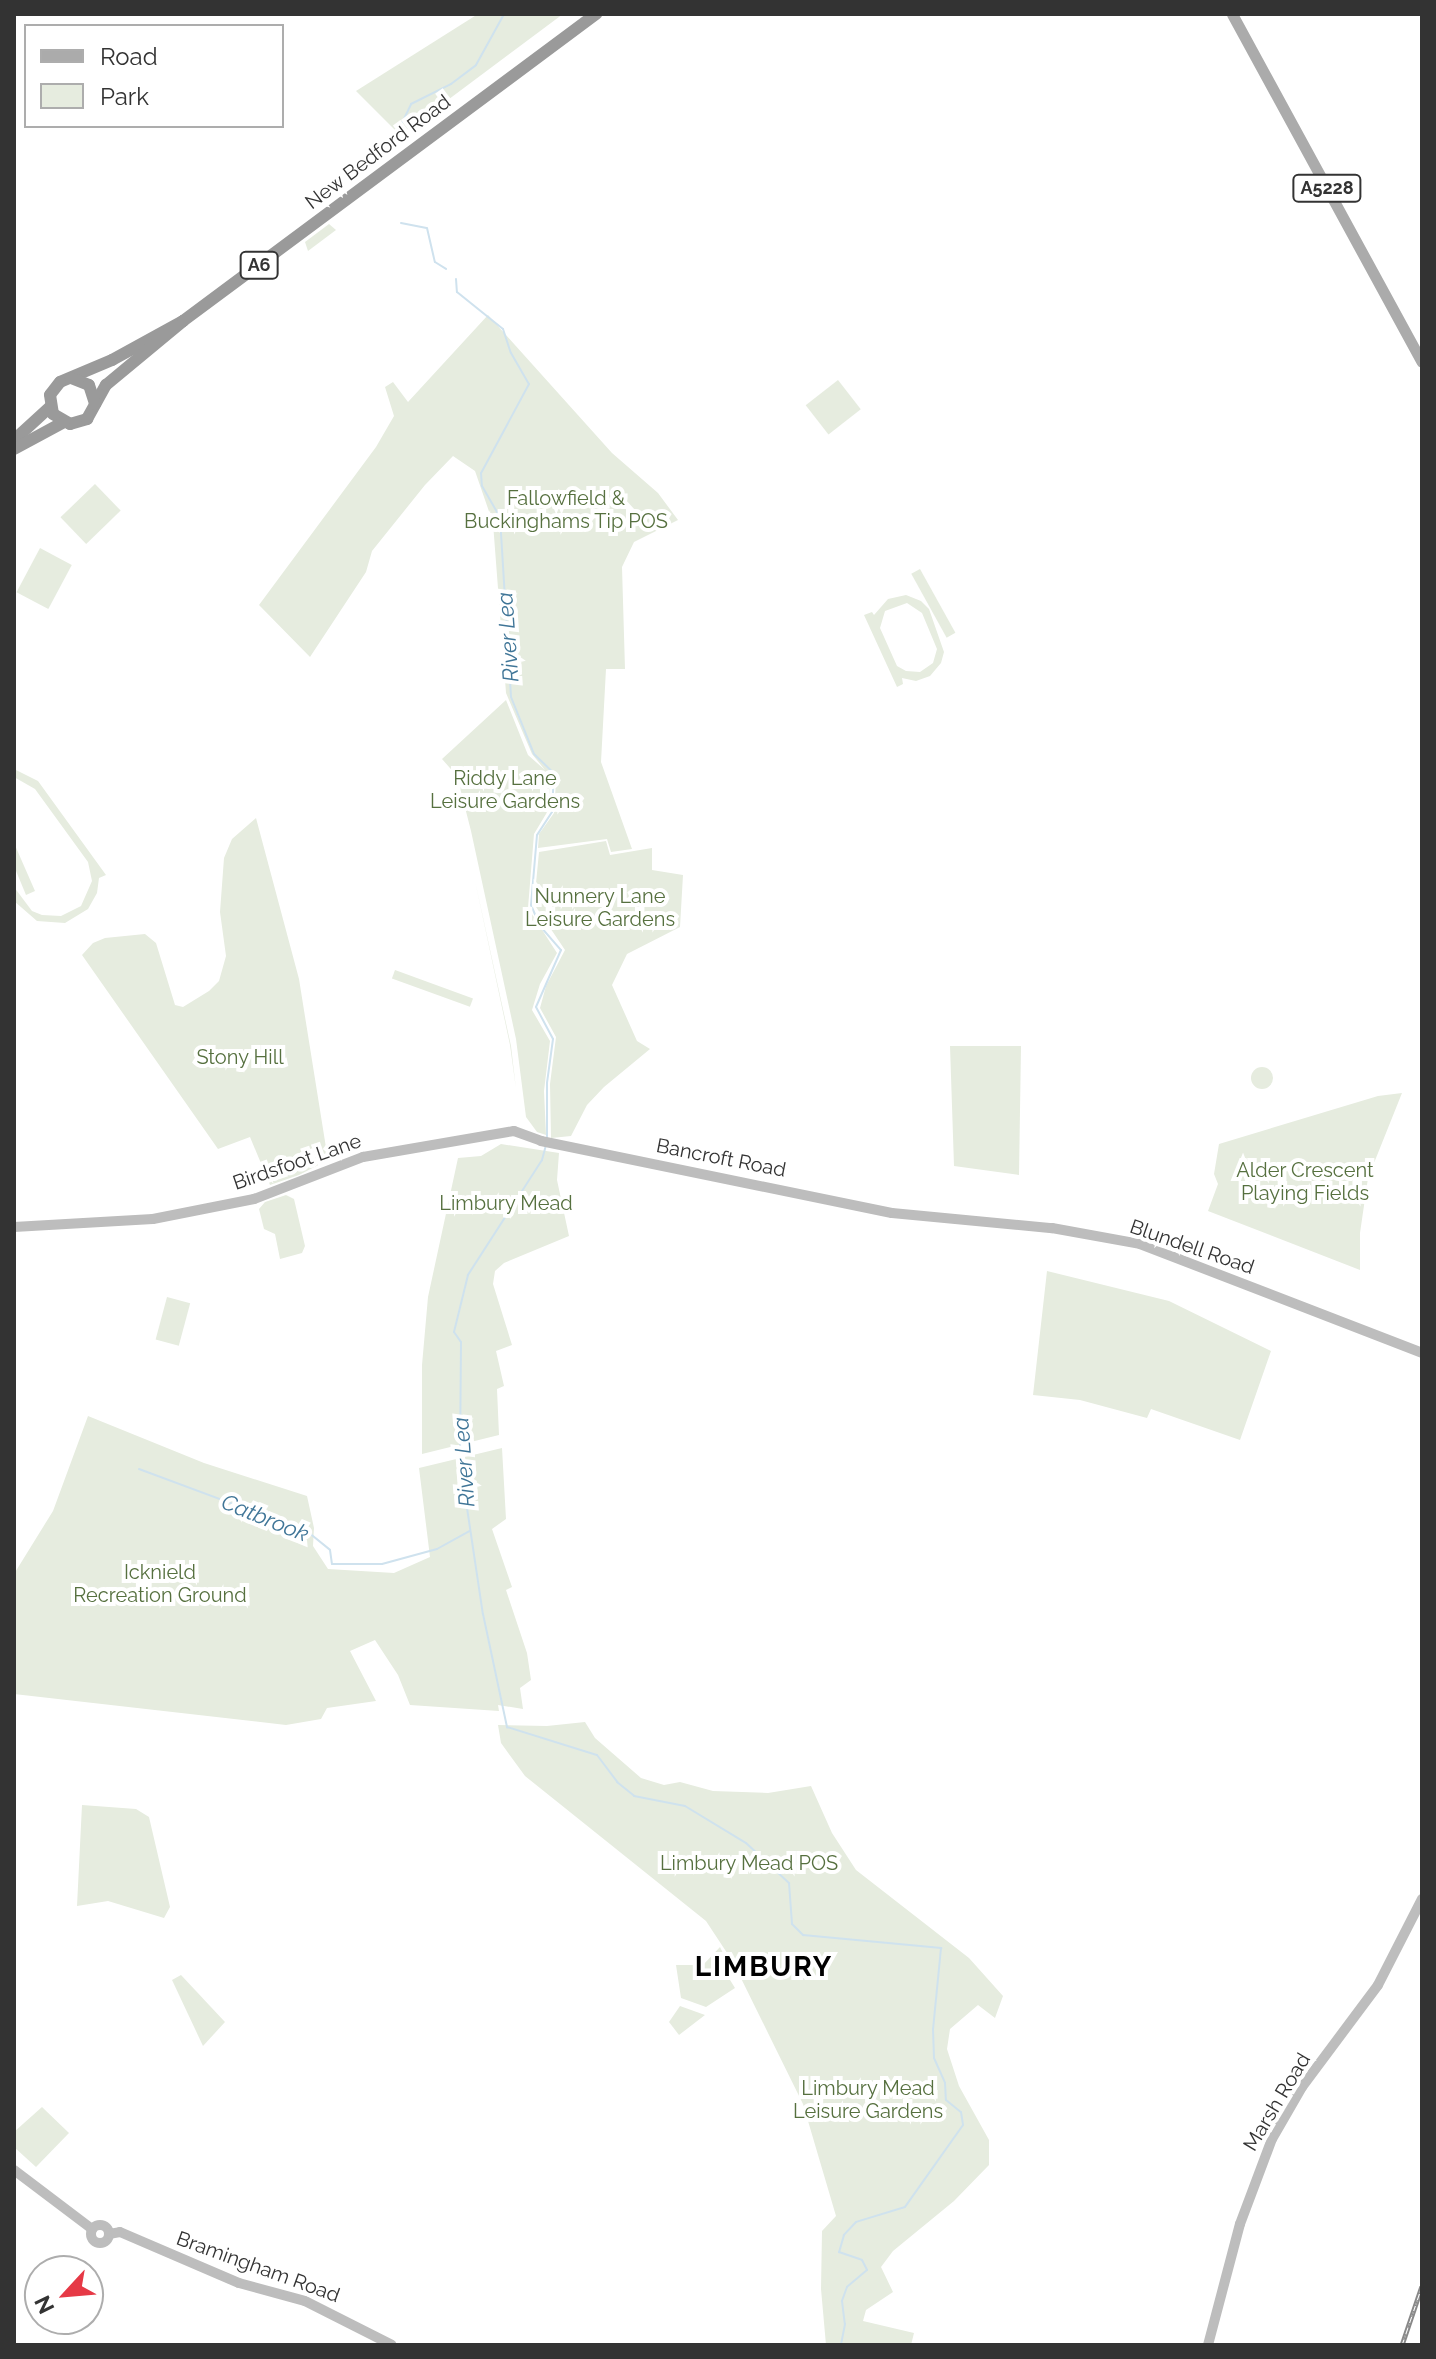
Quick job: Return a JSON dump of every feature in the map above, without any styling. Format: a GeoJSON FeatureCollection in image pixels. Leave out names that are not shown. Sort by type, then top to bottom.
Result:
{"type":"FeatureCollection","features":[{"type":"Feature","properties":{"kind":"highway","name":"New Bedford Road"},"geometry":{"type":"LineString","coordinates":[[95,404],[106,385],[183,321],[596,14]]}},
{"type":"Feature","properties":{"kind":"highway","name":"New Bedford Road"},"geometry":{"type":"LineString","coordinates":[[70,378],[183,321]]}},
{"type":"Feature","properties":{"kind":"highway"},"geometry":{"type":"LineString","coordinates":[[70,378],[89,385],[95,404]]}},
{"type":"Feature","properties":{"kind":"highway","name":"A6"},"geometry":{"type":"LineString","coordinates":[[14,440],[50,407],[53,389],[70,378]]}},
{"type":"Feature","properties":{"kind":"highway","name":"A6"},"geometry":{"type":"LineString","coordinates":[[14,449],[64,422],[75,424],[87,419],[95,404]]}},
{"type":"Feature","properties":{"kind":"highway"},"geometry":{"type":"LineString","coordinates":[[50,407],[64,422]]}},
{"type":"Feature","properties":{"kind":"main road","name":"A5228"},"geometry":{"type":"LineString","coordinates":[[1232,14],[1422,362]]}},
{"type":"Feature","properties":{"kind":"street","name":"Birdsfoot Lane"},"geometry":{"type":"LineString","coordinates":[[14,1227],[153,1219],[254,1199],[349,1161],[380,1153],[514,1131],[545,1142]]}},
{"type":"Feature","properties":{"kind":"street","name":"Bancroft Road"},"geometry":{"type":"LineString","coordinates":[[545,1142],[892,1213]]}},
{"type":"Feature","properties":{"kind":"street","name":"Blundell Road"},"geometry":{"type":"LineString","coordinates":[[892,1213],[1052,1228],[1140,1244],[1422,1353]]}},
{"type":"Feature","properties":{"kind":"street","name":"Marsh Road"},"geometry":{"type":"LineString","coordinates":[[1208,2345],[1243,2213],[1272,2139],[1302,2087],[1378,1985],[1422,1899]]}},
{"type":"Feature","properties":{"kind":"street","name":"Bramingham Road"},"geometry":{"type":"LineString","coordinates":[[14,2170],[92,2229],[102,2225],[109,2234],[120,2232],[239,2283],[305,2301],[392,2345]]}},
{"type":"Feature","properties":{"kind":"green space"},"geometry":{"type":"Polygon","coordinates":[[[478,14],[563,14],[409,129],[397,132],[356,91],[478,14]]]}},
{"type":"Feature","properties":{"kind":"green space"},"geometry":{"type":"Polygon","coordinates":[[[329,224],[336,230],[308,251],[305,242],[329,224]]]}},
{"type":"Feature","properties":{"kind":"green space","name":"Fallowfield & Buckinghams Tip POS"},"geometry":{"type":"Polygon","coordinates":[[[488,315],[612,453],[658,493],[678,520],[634,542],[622,567],[625,669],[606,669],[601,762],[632,849],[611,852],[607,839],[538,848],[539,834],[554,813],[556,781],[550,774],[549,809],[534,834],[528,908],[557,953],[540,984],[532,1010],[550,1041],[544,1091],[546,1135],[537,1132],[526,1117],[516,1039],[471,831],[457,776],[442,759],[506,700],[528,755],[545,770],[532,754],[506,693],[493,523],[475,471],[453,456],[425,485],[372,551],[366,572],[310,657],[259,605],[376,447],[394,416],[385,387],[393,382],[408,402],[488,315]]]}},
{"type":"Feature","properties":{"kind":"green space"},"geometry":{"type":"Polygon","coordinates":[[[838,380],[861,409],[828,434],[806,405],[838,380]]]}},
{"type":"Feature","properties":{"kind":"green space"},"geometry":{"type":"Polygon","coordinates":[[[95,484],[121,511],[86,544],[60,517],[95,484]]]}},
{"type":"Feature","properties":{"kind":"green space"},"geometry":{"type":"Polygon","coordinates":[[[40,548],[72,565],[48,609],[17,592],[40,548]]]}},
{"type":"Feature","properties":{"kind":"green space"},"geometry":{"type":"Polygon","coordinates":[[[920,569],[955,633],[947,638],[911,574],[920,569]]]}},
{"type":"Feature","properties":{"kind":"green space"},"geometry":{"type":"Polygon","coordinates":[[[906,595],[921,601],[929,609],[944,652],[941,663],[930,676],[916,681],[902,678],[903,684],[897,687],[864,615],[872,612],[874,615],[888,599],[906,595]],[[907,603],[885,611],[880,628],[897,666],[906,671],[920,672],[933,663],[937,649],[922,613],[907,603]]]}},
{"type":"Feature","properties":{"kind":"green space"},"geometry":{"type":"Polygon","coordinates":[[[14,769],[38,781],[106,875],[99,878],[97,893],[88,909],[65,923],[37,921],[14,901],[14,887],[32,911],[61,916],[81,906],[92,881],[88,862],[35,789],[14,777],[14,769]]]}},
{"type":"Feature","properties":{"kind":"green space","name":"Stony Hill"},"geometry":{"type":"Polygon","coordinates":[[[256,818],[299,979],[328,1160],[270,1185],[250,1137],[218,1149],[82,955],[93,943],[105,938],[145,934],[156,943],[175,1005],[183,1007],[209,991],[219,981],[226,956],[220,912],[224,858],[232,839],[256,818]]]}},
{"type":"Feature","properties":{"kind":"green space","name":"Nunnery Lane Leisure Gardens"},"geometry":{"type":"Polygon","coordinates":[[[606,841],[610,855],[652,848],[652,870],[683,875],[680,927],[627,954],[612,985],[637,1041],[650,1049],[587,1105],[571,1136],[551,1138],[550,1084],[556,1037],[540,1008],[546,986],[565,950],[534,904],[539,852],[606,841]]]}},
{"type":"Feature","properties":{"kind":"green space"},"geometry":{"type":"Polygon","coordinates":[[[14,843],[35,891],[26,895],[14,866],[14,843]]]}},
{"type":"Feature","properties":{"kind":"green space"},"geometry":{"type":"Polygon","coordinates":[[[474,876],[511,1046],[516,1089],[510,1045],[474,876]]]}},
{"type":"Feature","properties":{"kind":"green space"},"geometry":{"type":"Polygon","coordinates":[[[395,970],[473,998],[470,1007],[392,978],[395,970]]]}},
{"type":"Feature","properties":{"kind":"green space"},"geometry":{"type":"Polygon","coordinates":[[[950,1046],[1021,1046],[1019,1175],[954,1166],[950,1046]]]}},
{"type":"Feature","properties":{"kind":"green space"},"geometry":{"type":"Polygon","coordinates":[[[1262,1067],[1270,1070],[1273,1078],[1270,1086],[1262,1089],[1254,1086],[1251,1078],[1254,1070],[1262,1067]]]}},
{"type":"Feature","properties":{"kind":"green space","name":"Alder Crescent Playing Fields"},"geometry":{"type":"Polygon","coordinates":[[[1402,1093],[1368,1178],[1360,1233],[1360,1270],[1208,1211],[1218,1184],[1214,1174],[1219,1144],[1378,1096],[1402,1093]]]}},
{"type":"Feature","properties":{"kind":"green space","name":"Limbury Mead"},"geometry":{"type":"Polygon","coordinates":[[[501,1144],[559,1153],[557,1180],[569,1236],[504,1263],[495,1271],[493,1284],[512,1345],[496,1351],[504,1386],[497,1389],[499,1435],[422,1454],[422,1365],[428,1297],[458,1158],[481,1156],[501,1144]]]}},
{"type":"Feature","properties":{"kind":"green space"},"geometry":{"type":"Polygon","coordinates":[[[286,1195],[294,1199],[305,1246],[302,1253],[280,1259],[275,1234],[264,1229],[259,1209],[265,1202],[286,1195]]]}},
{"type":"Feature","properties":{"kind":"green space"},"geometry":{"type":"Polygon","coordinates":[[[1047,1271],[1169,1301],[1271,1351],[1240,1440],[1151,1409],[1147,1418],[1080,1400],[1033,1395],[1047,1271]]]}},
{"type":"Feature","properties":{"kind":"green space"},"geometry":{"type":"Polygon","coordinates":[[[167,1297],[190,1303],[179,1346],[156,1340],[167,1297]]]}},
{"type":"Feature","properties":{"kind":"green space","name":"Icknield Recreation Ground"},"geometry":{"type":"Polygon","coordinates":[[[88,1416],[204,1463],[307,1496],[314,1528],[313,1546],[328,1569],[394,1573],[430,1557],[419,1468],[502,1448],[506,1519],[492,1529],[512,1587],[506,1590],[527,1653],[531,1680],[520,1688],[523,1709],[498,1705],[499,1711],[410,1705],[398,1675],[375,1640],[350,1651],[376,1701],[327,1708],[321,1719],[286,1725],[14,1694],[14,1574],[53,1511],[88,1416]]]}},
{"type":"Feature","properties":{"kind":"green space","name":"Limbury Mead POS"},"geometry":{"type":"Polygon","coordinates":[[[585,1722],[595,1738],[641,1778],[664,1785],[680,1782],[713,1791],[768,1793],[811,1786],[832,1833],[856,1870],[969,1958],[1003,1996],[995,2018],[978,2005],[950,2029],[947,2049],[959,2086],[989,2140],[989,2165],[954,2201],[893,2251],[881,2267],[893,2292],[866,2310],[863,2321],[914,2333],[911,2345],[826,2345],[821,2289],[822,2231],[836,2216],[803,2104],[733,1962],[706,1921],[525,1776],[501,1743],[498,1725],[547,1726],[585,1722]]]}},
{"type":"Feature","properties":{"kind":"green space"},"geometry":{"type":"Polygon","coordinates":[[[82,1805],[136,1809],[149,1817],[170,1907],[164,1918],[108,1901],[77,1906],[82,1805]]]}},
{"type":"Feature","properties":{"kind":"green space"},"geometry":{"type":"Polygon","coordinates":[[[720,1947],[725,1957],[719,1962],[735,1988],[706,2007],[681,1998],[676,1965],[703,1965],[720,1947]]]}},
{"type":"Feature","properties":{"kind":"green space"},"geometry":{"type":"Polygon","coordinates":[[[181,1975],[225,2022],[203,2046],[172,1980],[181,1975]]]}},
{"type":"Feature","properties":{"kind":"green space"},"geometry":{"type":"Polygon","coordinates":[[[680,2006],[705,2015],[679,2035],[669,2022],[680,2006]]]}},
{"type":"Feature","properties":{"kind":"green space"},"geometry":{"type":"Polygon","coordinates":[[[42,2107],[69,2133],[36,2167],[14,2147],[14,2132],[42,2107]]]}},
{"type":"Feature","properties":{"kind":"waterway","name":"River Lea"},"geometry":{"type":"LineString","coordinates":[[400,127],[411,104],[451,84],[476,65],[504,14]]}},
{"type":"Feature","properties":{"kind":"waterway","name":"River Lea"},"geometry":{"type":"LineString","coordinates":[[401,223],[427,228],[435,262],[446,269]]}},
{"type":"Feature","properties":{"kind":"waterway","name":"River Lea"},"geometry":{"type":"LineString","coordinates":[[456,279],[457,292],[503,329],[511,353],[529,384],[481,473],[482,486],[500,517],[511,697],[534,754],[554,773],[552,812],[537,835],[531,905],[540,926],[561,950],[536,1007],[553,1039],[547,1083],[547,1138]]}},
{"type":"Feature","properties":{"kind":"waterway","name":"River Lea"},"geometry":{"type":"LineString","coordinates":[[546,1145],[542,1160],[468,1275],[454,1332],[461,1342],[460,1461],[483,1614],[507,1727],[597,1755],[617,1782],[634,1796],[685,1806],[746,1843],[789,1883],[792,1924],[803,1935],[941,1948],[933,2029],[934,2058],[945,2083],[946,2100],[961,2112],[963,2125],[905,2207],[856,2222],[844,2235],[839,2252],[862,2260],[867,2270],[847,2287],[842,2301],[845,2324],[841,2345]]}},
{"type":"Feature","properties":{"kind":"waterway","name":"Catbrook"},"geometry":{"type":"LineString","coordinates":[[139,1469],[308,1532],[330,1550],[332,1564],[382,1564],[437,1549],[469,1531]]}},
{"type":"Feature","properties":{"kind":"railway"},"geometry":{"type":"LineString","coordinates":[[1402,2345],[1422,2286]]}},
{"type":"Feature","properties":{"kind":"district","name":"LIMBURY"},"geometry":{"type":"Point","coordinates":[764,1967]}},
{"type":"Feature","properties":{"kind":"park label","name":"Riddy Lane Leisure Gardens"},"geometry":{"type":"Point","coordinates":[505,790]}},
{"type":"Feature","properties":{"kind":"park label","name":"Limbury Mead Leisure Gardens"},"geometry":{"type":"Point","coordinates":[868,2100]}}]}
